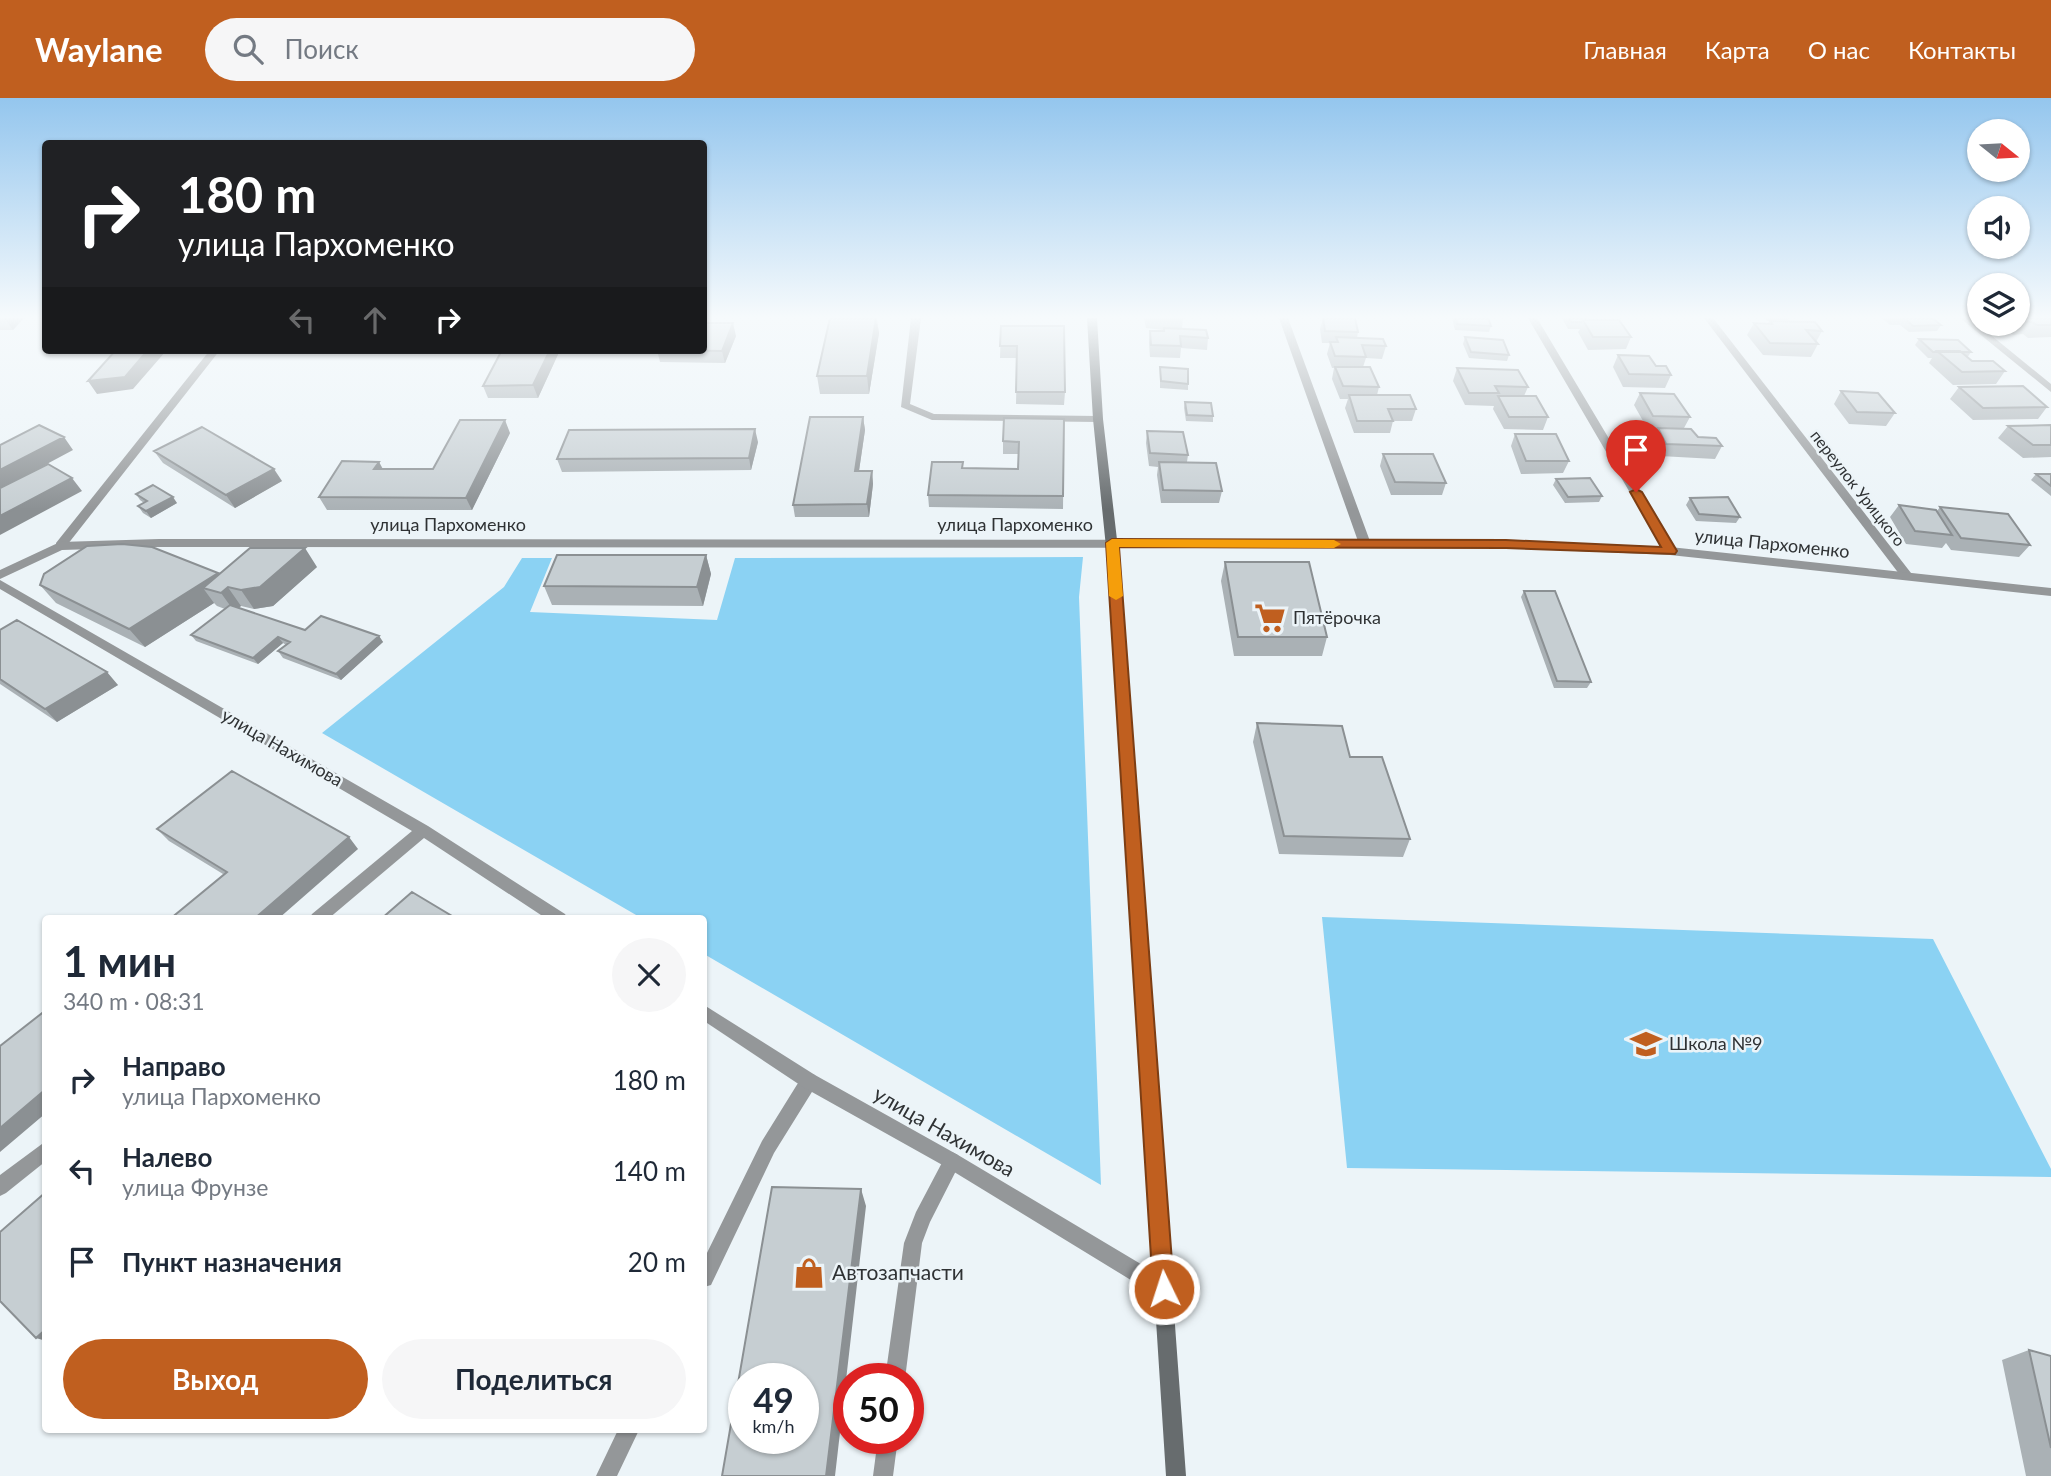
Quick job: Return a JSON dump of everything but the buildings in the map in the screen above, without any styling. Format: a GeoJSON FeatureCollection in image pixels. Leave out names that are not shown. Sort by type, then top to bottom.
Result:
{"type":"FeatureCollection","features":[{"type":"Feature","properties":{"kind":"main road"},"geometry":{"type":"LineString","coordinates":[[1096,382],[1112,543],[1177,1476]]}},
{"type":"Feature","properties":{"kind":"street"},"geometry":{"type":"LineString","coordinates":[[0,575],[60,546],[189,382]]}},
{"type":"Feature","properties":{"kind":"street"},"geometry":{"type":"LineString","coordinates":[[908,382],[905,405],[932,417],[1098,419]]}},
{"type":"Feature","properties":{"kind":"street"},"geometry":{"type":"LineString","coordinates":[[1306,382],[1365,544]]}},
{"type":"Feature","properties":{"kind":"street"},"geometry":{"type":"LineString","coordinates":[[1570,382],[1670,551]]}},
{"type":"Feature","properties":{"kind":"street","name":"переулок Урицкого"},"geometry":{"type":"LineString","coordinates":[[1758,382],[1907,576]]}},
{"type":"Feature","properties":{"kind":"street","name":"улица Пархоменко"},"geometry":{"type":"LineString","coordinates":[[60,546],[159,543],[1506,544],[1670,551],[2051,592]]}},
{"type":"Feature","properties":{"kind":"street","name":"улица Нахимова"},"geometry":{"type":"LineString","coordinates":[[0,584],[423,830],[554,915]]}},
{"type":"Feature","properties":{"kind":"street"},"geometry":{"type":"LineString","coordinates":[[322,915],[423,830]]}},
{"type":"Feature","properties":{"kind":"street","name":"улица Нахимова"},"geometry":{"type":"LineString","coordinates":[[707,1014],[809,1081],[952,1161],[1164,1289]]}},
{"type":"Feature","properties":{"kind":"street"},"geometry":{"type":"LineString","coordinates":[[707,1272],[768,1147],[809,1081]]}},
{"type":"Feature","properties":{"kind":"street"},"geometry":{"type":"LineString","coordinates":[[0,1187],[42,1152]]}},
{"type":"Feature","properties":{"kind":"street"},"geometry":{"type":"LineString","coordinates":[[897,1363],[913,1243],[922,1218],[952,1161]]}},
{"type":"Feature","properties":{"kind":"street"},"geometry":{"type":"LineString","coordinates":[[606,1476],[628,1433]]}},
{"type":"Feature","properties":{"kind":"street"},"geometry":{"type":"LineString","coordinates":[[883,1476],[886,1454]]}},
{"type":"Feature","properties":{"kind":"shaded area"},"geometry":{"type":"Polygon","coordinates":[[[1083,557],[1079,597],[1101,1185],[707,956],[707,915],[636,915],[322,733],[504,587],[522,558],[552,558],[530,612],[717,620],[735,558],[1083,557]]]}},
{"type":"Feature","properties":{"kind":"shaded area"},"geometry":{"type":"Polygon","coordinates":[[[1322,917],[1933,939],[2051,1169],[2051,1177],[1347,1168],[1322,917]]]}},
{"type":"Feature","properties":{"kind":"slow traffic"},"geometry":{"type":"LineString","coordinates":[[1116,596],[1112,543],[1334,544]]}},
{"type":"Feature","properties":{"kind":"place","name":"Пятёрочка"},"geometry":{"type":"Point","coordinates":[1270,618]}},
{"type":"Feature","properties":{"kind":"place","name":"Школа №9"},"geometry":{"type":"Point","coordinates":[1646,1044]}},
{"type":"Feature","properties":{"kind":"place","name":"Автозапчасти"},"geometry":{"type":"Point","coordinates":[809,1273]}},
{"type":"Feature","properties":{"kind":"route"},"geometry":{"type":"LineString","coordinates":[[1164,1289],[1112,543],[1506,544],[1670,551],[1636,492]]}}]}
